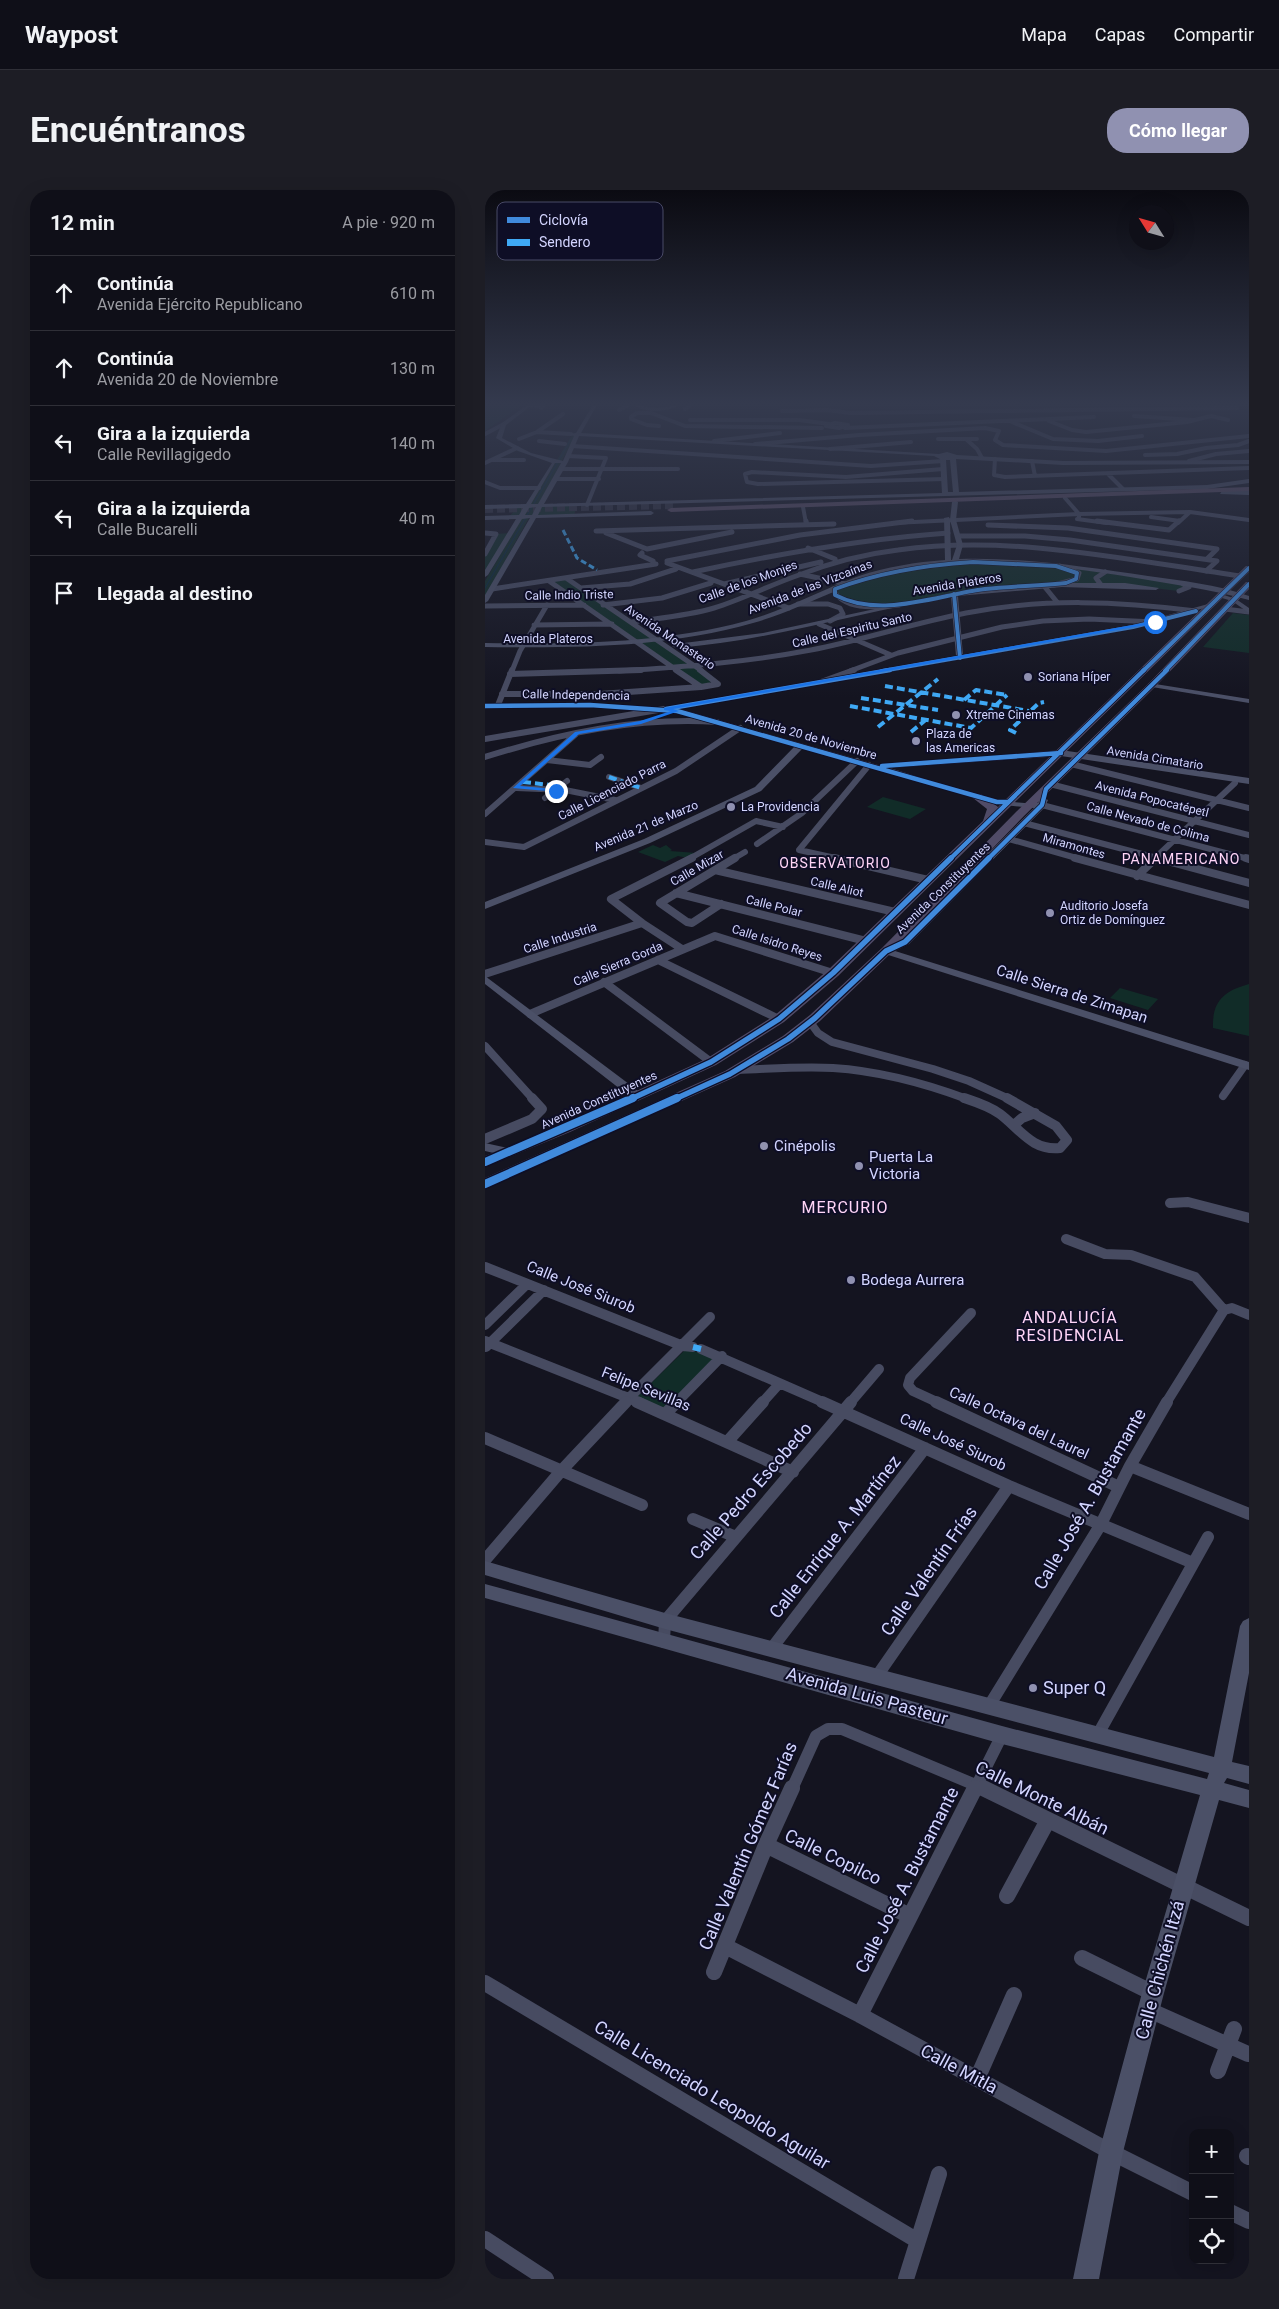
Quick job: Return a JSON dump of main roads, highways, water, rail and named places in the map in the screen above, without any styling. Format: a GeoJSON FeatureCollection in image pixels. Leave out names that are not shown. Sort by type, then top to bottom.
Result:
{"type":"FeatureCollection","features":[{"type":"Feature","properties":{"kind":"highway"},"geometry":{"type":"LineString","coordinates":[[794,502],[672,509],[815,502]]}},
{"type":"Feature","properties":{"kind":"highway"},"geometry":{"type":"LineString","coordinates":[[729,509],[809,502]]}},
{"type":"Feature","properties":{"kind":"main road"},"geometry":{"type":"LineString","coordinates":[[803,507],[937,502]]}},
{"type":"Feature","properties":{"kind":"main road"},"geometry":{"type":"LineString","coordinates":[[485,507],[504,506]]}},
{"type":"Feature","properties":{"kind":"main road"},"geometry":{"type":"LineString","coordinates":[[520,518],[528,506]]}},
{"type":"Feature","properties":{"kind":"main road","name":"Avenida Constituyentes"},"geometry":{"type":"LineString","coordinates":[[485,1162],[711,1062],[779,1019],[833,973],[1007,802],[1049,765],[1208,606],[1249,568]]}},
{"type":"Feature","properties":{"kind":"main road","name":"Avenida Constituyentes"},"geometry":{"type":"LineString","coordinates":[[485,1184],[737,1070],[787,1039],[810,1022],[886,951],[1152,685],[1249,584]]}},
{"type":"Feature","properties":{"kind":"main road"},"geometry":{"type":"LineString","coordinates":[[977,796],[993,808],[988,822]]}},
{"type":"Feature","properties":{"kind":"waterway"},"geometry":{"type":"LineString","coordinates":[[485,588],[534,502]]}},
{"type":"Feature","properties":{"kind":"tunnel"},"geometry":{"type":"LineString","coordinates":[[485,509],[677,505]]}},
{"type":"Feature","properties":{"kind":"place","name":"Soriana Híper"},"geometry":{"type":"Point","coordinates":[1028,677]}},
{"type":"Feature","properties":{"kind":"place","name":"Xtreme Cinemas"},"geometry":{"type":"Point","coordinates":[956,715]}},
{"type":"Feature","properties":{"kind":"place","name":"Plaza de las Americas"},"geometry":{"type":"Point","coordinates":[916,741]}},
{"type":"Feature","properties":{"kind":"place","name":"La Providencia"},"geometry":{"type":"Point","coordinates":[731,807]}},
{"type":"Feature","properties":{"kind":"place","name":"Auditorio Josefa Ortiz de Domínguez"},"geometry":{"type":"Point","coordinates":[1050,913]}},
{"type":"Feature","properties":{"kind":"place","name":"Cinépolis"},"geometry":{"type":"Point","coordinates":[764,1146]}},
{"type":"Feature","properties":{"kind":"place","name":"Puerta La Victoria"},"geometry":{"type":"Point","coordinates":[859,1166]}},
{"type":"Feature","properties":{"kind":"place","name":"Bodega Aurrera"},"geometry":{"type":"Point","coordinates":[851,1280]}},
{"type":"Feature","properties":{"kind":"place","name":"Super Q"},"geometry":{"type":"Point","coordinates":[1033,1688]}},
{"type":"Feature","properties":{"kind":"district","name":"PANAMERICANO"},"geometry":{"type":"Point","coordinates":[1181,859]}},
{"type":"Feature","properties":{"kind":"district","name":"OBSERVATORIO"},"geometry":{"type":"Point","coordinates":[835,863]}},
{"type":"Feature","properties":{"kind":"district","name":"MERCURIO"},"geometry":{"type":"Point","coordinates":[845,1207]}},
{"type":"Feature","properties":{"kind":"district","name":"ANDALUCÍA RESIDENCIAL"},"geometry":{"type":"Point","coordinates":[1070,1326]}}]}
